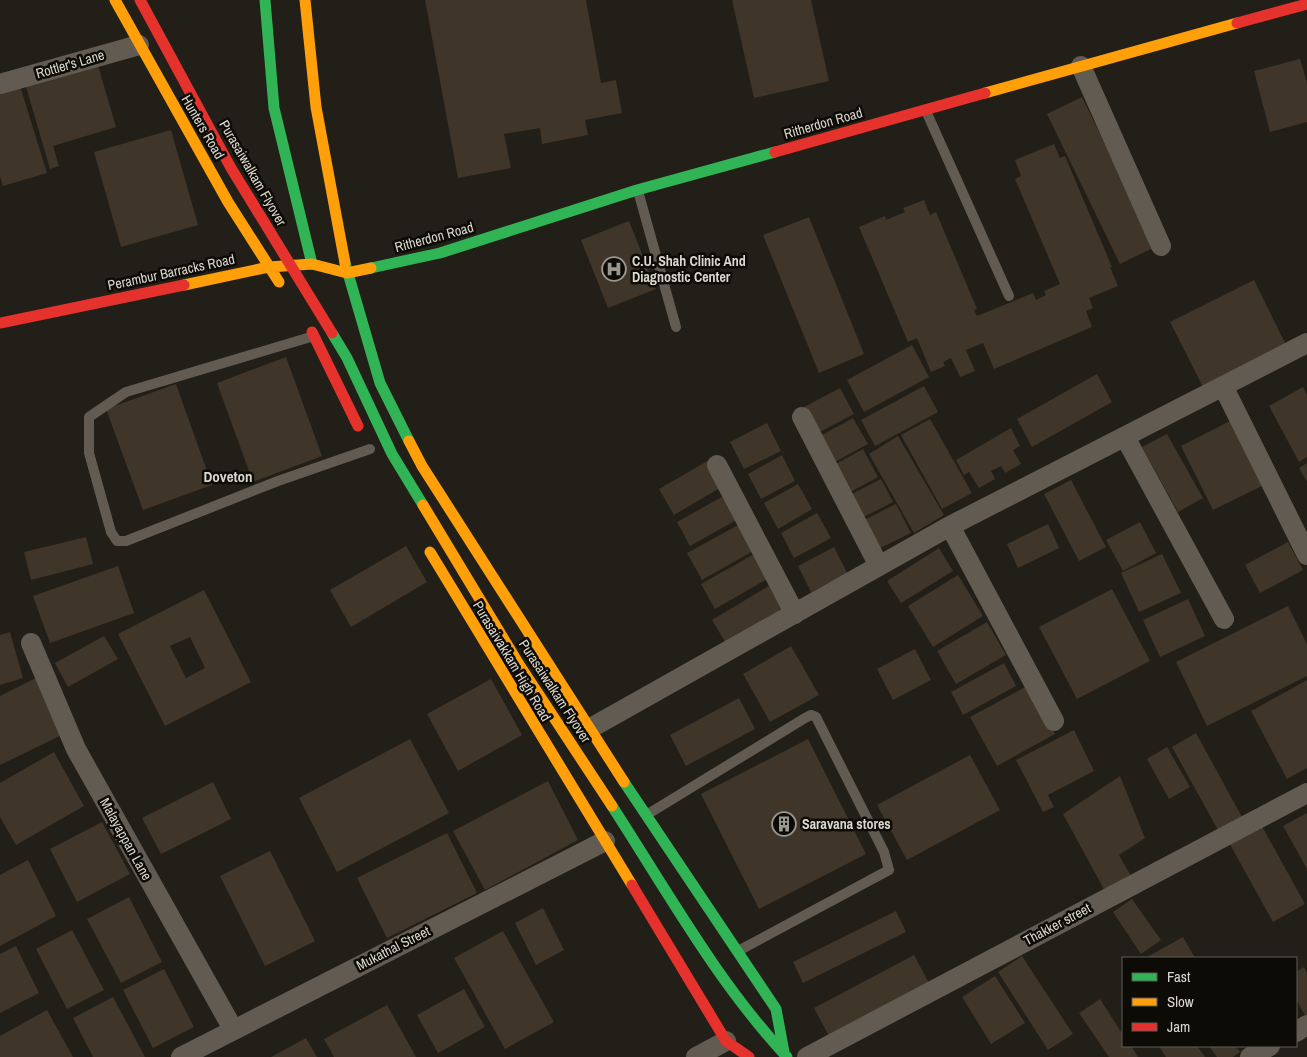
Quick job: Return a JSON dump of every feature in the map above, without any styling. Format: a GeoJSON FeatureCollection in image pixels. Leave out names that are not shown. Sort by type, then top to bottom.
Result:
{"type":"FeatureCollection","features":[{"type":"Feature","properties":{"kind":"street","name":"Hunters Road"},"geometry":{"type":"LineString","coordinates":[[115,0],[228,202],[269,267]]}},
{"type":"Feature","properties":{"kind":"street","name":"Purasaiwalkam Flyover"},"geometry":{"type":"LineString","coordinates":[[140,0],[231,168],[347,358],[392,454],[520,666],[733,992],[758,1027],[786,1054]]}},
{"type":"Feature","properties":{"kind":"street"},"geometry":{"type":"LineString","coordinates":[[265,0],[287,190],[306,264]]}},
{"type":"Feature","properties":{"kind":"street"},"geometry":{"type":"LineString","coordinates":[[305,0],[312,107],[348,273],[380,383],[422,466],[589,729],[648,814],[776,1009],[786,1054]]}},
{"type":"Feature","properties":{"kind":"street","name":"Ritherdon Road"},"geometry":{"type":"LineString","coordinates":[[348,273],[440,253],[638,190],[1307,4]]}},
{"type":"Feature","properties":{"kind":"street","name":"Rottler's Lane"},"geometry":{"type":"LineString","coordinates":[[0,84],[139,45]]}},
{"type":"Feature","properties":{"kind":"street"},"geometry":{"type":"LineString","coordinates":[[1081,66],[1161,246]]}},
{"type":"Feature","properties":{"kind":"street"},"geometry":{"type":"LineString","coordinates":[[228,202],[265,196]]}},
{"type":"Feature","properties":{"kind":"street"},"geometry":{"type":"LineString","coordinates":[[278,222],[306,264]]}},
{"type":"Feature","properties":{"kind":"street"},"geometry":{"type":"LineString","coordinates":[[328,260],[332,279]]}},
{"type":"Feature","properties":{"kind":"street","name":"Perambur Barracks Road"},"geometry":{"type":"LineString","coordinates":[[0,323],[269,267],[306,264],[348,273]]}},
{"type":"Feature","properties":{"kind":"street"},"geometry":{"type":"LineString","coordinates":[[269,267],[284,290]]}},
{"type":"Feature","properties":{"kind":"street"},"geometry":{"type":"LineString","coordinates":[[304,320],[314,335],[372,454]]}},
{"type":"Feature","properties":{"kind":"street","name":"Purasaiwalkam Flyover"},"geometry":{"type":"LineString","coordinates":[[341,324],[347,358]]}},
{"type":"Feature","properties":{"kind":"street"},"geometry":{"type":"LineString","coordinates":[[589,729],[950,526],[1307,343]]}},
{"type":"Feature","properties":{"kind":"street"},"geometry":{"type":"LineString","coordinates":[[1223,386],[1307,555]]}},
{"type":"Feature","properties":{"kind":"street"},"geometry":{"type":"LineString","coordinates":[[802,417],[879,566]]}},
{"type":"Feature","properties":{"kind":"street"},"geometry":{"type":"LineString","coordinates":[[1125,437],[1224,619]]}},
{"type":"Feature","properties":{"kind":"street"},"geometry":{"type":"LineString","coordinates":[[717,465],[795,614]]}},
{"type":"Feature","properties":{"kind":"street"},"geometry":{"type":"LineString","coordinates":[[950,526],[1054,720]]}},
{"type":"Feature","properties":{"kind":"street","name":"Purasaivakkam High Road"},"geometry":{"type":"LineString","coordinates":[[424,543],[488,653],[606,841],[726,1041],[749,1057]]}},
{"type":"Feature","properties":{"kind":"street","name":"Malayappan Lane"},"geometry":{"type":"LineString","coordinates":[[31,643],[76,749],[233,1029]]}},
{"type":"Feature","properties":{"kind":"street","name":"Thakker street"},"geometry":{"type":"LineString","coordinates":[[807,1057],[1307,793]]}},
{"type":"Feature","properties":{"kind":"street","name":"Mukathal Street"},"geometry":{"type":"LineString","coordinates":[[181,1057],[606,841]]}},
{"type":"Feature","properties":{"kind":"street"},"geometry":{"type":"LineString","coordinates":[[758,1027],[759,1049]]}},
{"type":"Feature","properties":{"kind":"street"},"geometry":{"type":"LineString","coordinates":[[696,1057],[726,1041]]}},
{"type":"Feature","properties":{"kind":"street"},"geometry":{"type":"LineString","coordinates":[[1250,1057],[1268,1047]]}},
{"type":"Feature","properties":{"kind":"lane"},"geometry":{"type":"LineString","coordinates":[[926,110],[1009,296]]}},
{"type":"Feature","properties":{"kind":"lane"},"geometry":{"type":"LineString","coordinates":[[638,190],[676,327]]}},
{"type":"Feature","properties":{"kind":"lane"},"geometry":{"type":"LineString","coordinates":[[314,335],[126,392],[89,417],[89,453],[112,532],[118,541],[126,541],[278,481],[372,454]]}},
{"type":"Feature","properties":{"kind":"lane"},"geometry":{"type":"LineString","coordinates":[[648,814],[805,718],[811,715],[816,717],[884,852],[888,870],[738,952]]}},
{"type":"Feature","properties":{"kind":"building"},"geometry":{"type":"Polygon","coordinates":[[[425,0],[586,0],[601,83],[616,80],[622,113],[585,120],[588,135],[542,144],[540,128],[504,134],[511,168],[458,178],[425,0]]]}},
{"type":"Feature","properties":{"kind":"building"},"geometry":{"type":"Polygon","coordinates":[[[732,0],[811,0],[829,81],[754,98],[732,0]]]}},
{"type":"Feature","properties":{"kind":"building"},"geometry":{"type":"Polygon","coordinates":[[[1300,59],[1307,83],[1307,122],[1270,132],[1254,71],[1300,59]]]}},
{"type":"Feature","properties":{"kind":"building"},"geometry":{"type":"Polygon","coordinates":[[[97,62],[116,127],[53,146],[59,166],[50,169],[25,83],[97,62]]]}},
{"type":"Feature","properties":{"kind":"building"},"geometry":{"type":"Polygon","coordinates":[[[20,86],[47,173],[3,186],[0,177],[0,92],[20,86]]]}},
{"type":"Feature","properties":{"kind":"building"},"geometry":{"type":"Polygon","coordinates":[[[1082,97],[1155,247],[1120,264],[1047,114],[1082,97]]]}},
{"type":"Feature","properties":{"kind":"building"},"geometry":{"type":"Polygon","coordinates":[[[171,130],[198,225],[121,247],[94,152],[171,130]]]}},
{"type":"Feature","properties":{"kind":"building"},"geometry":{"type":"Polygon","coordinates":[[[1054,144],[1060,158],[1065,156],[1112,267],[1110,267],[1118,286],[1089,298],[1093,308],[1086,311],[1092,327],[994,369],[983,343],[966,350],[975,371],[960,377],[951,358],[943,362],[945,366],[931,372],[917,338],[908,342],[859,227],[885,216],[886,220],[905,212],[903,208],[924,200],[930,215],[936,212],[977,309],[974,310],[977,316],[1033,293],[1036,300],[1046,295],[1044,291],[1060,284],[1015,179],[1021,176],[1015,160],[1054,144]]]}},
{"type":"Feature","properties":{"kind":"building"},"geometry":{"type":"Polygon","coordinates":[[[809,217],[864,354],[819,373],[763,235],[809,217]]]}},
{"type":"Feature","properties":{"kind":"building"},"geometry":{"type":"Polygon","coordinates":[[[629,221],[656,289],[608,308],[581,240],[629,221]]]}},
{"type":"Feature","properties":{"kind":"building"},"geometry":{"type":"Polygon","coordinates":[[[1254,280],[1288,349],[1205,391],[1170,322],[1254,280]]]}},
{"type":"Feature","properties":{"kind":"building"},"geometry":{"type":"Polygon","coordinates":[[[912,345],[929,377],[864,412],[847,380],[912,345]]]}},
{"type":"Feature","properties":{"kind":"building"},"geometry":{"type":"Polygon","coordinates":[[[286,357],[322,456],[253,482],[217,383],[286,357]]]}},
{"type":"Feature","properties":{"kind":"building"},"geometry":{"type":"Polygon","coordinates":[[[1097,374],[1112,402],[1032,447],[1017,419],[1097,374]]]}},
{"type":"Feature","properties":{"kind":"building"},"geometry":{"type":"Polygon","coordinates":[[[176,384],[212,485],[143,510],[106,409],[176,384]]]}},
{"type":"Feature","properties":{"kind":"building"},"geometry":{"type":"Polygon","coordinates":[[[924,386],[938,412],[875,446],[861,420],[924,386]]]}},
{"type":"Feature","properties":{"kind":"building"},"geometry":{"type":"Polygon","coordinates":[[[1303,387],[1307,395],[1307,457],[1299,462],[1269,406],[1303,387]]]}},
{"type":"Feature","properties":{"kind":"building"},"geometry":{"type":"Polygon","coordinates":[[[840,388],[854,414],[818,433],[804,407],[840,388]]]}},
{"type":"Feature","properties":{"kind":"building"},"geometry":{"type":"Polygon","coordinates":[[[853,418],[868,444],[833,463],[818,437],[853,418]]]}},
{"type":"Feature","properties":{"kind":"building"},"geometry":{"type":"Polygon","coordinates":[[[930,419],[972,493],[942,509],[901,435],[930,419]]]}},
{"type":"Feature","properties":{"kind":"building"},"geometry":{"type":"Polygon","coordinates":[[[1232,420],[1264,485],[1213,510],[1181,446],[1232,420]]]}},
{"type":"Feature","properties":{"kind":"building"},"geometry":{"type":"Polygon","coordinates":[[[767,423],[781,451],[744,469],[730,442],[767,423]]]}},
{"type":"Feature","properties":{"kind":"building"},"geometry":{"type":"Polygon","coordinates":[[[1011,428],[1020,446],[1013,450],[1021,464],[1005,473],[1001,466],[991,471],[995,479],[979,488],[969,472],[964,475],[956,460],[1011,428]]]}},
{"type":"Feature","properties":{"kind":"building"},"geometry":{"type":"Polygon","coordinates":[[[1167,434],[1203,498],[1178,512],[1142,447],[1167,434]]]}},
{"type":"Feature","properties":{"kind":"building"},"geometry":{"type":"Polygon","coordinates":[[[898,436],[944,515],[914,533],[869,454],[898,436]]]}},
{"type":"Feature","properties":{"kind":"building"},"geometry":{"type":"Polygon","coordinates":[[[863,449],[878,477],[845,495],[830,467],[863,449]]]}},
{"type":"Feature","properties":{"kind":"building"},"geometry":{"type":"Polygon","coordinates":[[[782,455],[795,481],[761,499],[748,474],[782,455]]]}},
{"type":"Feature","properties":{"kind":"building"},"geometry":{"type":"Polygon","coordinates":[[[709,460],[725,485],[674,515],[659,489],[709,460]]]}},
{"type":"Feature","properties":{"kind":"building"},"geometry":{"type":"Polygon","coordinates":[[[1307,463],[1307,482],[1299,468],[1307,463]]]}},
{"type":"Feature","properties":{"kind":"building"},"geometry":{"type":"Polygon","coordinates":[[[881,479],[893,502],[858,520],[846,497],[881,479]]]}},
{"type":"Feature","properties":{"kind":"building"},"geometry":{"type":"Polygon","coordinates":[[[1071,480],[1106,547],[1079,561],[1044,494],[1071,480]]]}},
{"type":"Feature","properties":{"kind":"building"},"geometry":{"type":"Polygon","coordinates":[[[798,484],[812,509],[778,529],[764,503],[798,484]]]}},
{"type":"Feature","properties":{"kind":"building"},"geometry":{"type":"Polygon","coordinates":[[[727,494],[740,518],[690,546],[677,522],[727,494]]]}},
{"type":"Feature","properties":{"kind":"building"},"geometry":{"type":"Polygon","coordinates":[[[896,504],[911,533],[874,551],[860,522],[896,504]]]}},
{"type":"Feature","properties":{"kind":"building"},"geometry":{"type":"Polygon","coordinates":[[[817,513],[831,538],[794,558],[781,533],[817,513]]]}},
{"type":"Feature","properties":{"kind":"building"},"geometry":{"type":"Polygon","coordinates":[[[1140,522],[1156,553],[1123,571],[1106,540],[1140,522]]]}},
{"type":"Feature","properties":{"kind":"building"},"geometry":{"type":"Polygon","coordinates":[[[740,524],[755,550],[702,580],[687,553],[740,524]]]}},
{"type":"Feature","properties":{"kind":"building"},"geometry":{"type":"Polygon","coordinates":[[[1048,524],[1059,548],[1018,568],[1007,544],[1048,524]]]}},
{"type":"Feature","properties":{"kind":"building"},"geometry":{"type":"Polygon","coordinates":[[[86,537],[93,564],[31,580],[24,552],[86,537]]]}},
{"type":"Feature","properties":{"kind":"building"},"geometry":{"type":"Polygon","coordinates":[[[1288,542],[1303,570],[1260,593],[1245,565],[1288,542]]]}},
{"type":"Feature","properties":{"kind":"building"},"geometry":{"type":"Polygon","coordinates":[[[406,546],[427,582],[351,627],[330,590],[406,546]]]}},
{"type":"Feature","properties":{"kind":"building"},"geometry":{"type":"Polygon","coordinates":[[[834,547],[847,573],[811,592],[798,566],[834,547]]]}},
{"type":"Feature","properties":{"kind":"building"},"geometry":{"type":"Polygon","coordinates":[[[939,548],[953,571],[901,603],[887,581],[939,548]]]}},
{"type":"Feature","properties":{"kind":"building"},"geometry":{"type":"Polygon","coordinates":[[[756,553],[769,578],[715,609],[701,584],[756,553]]]}},
{"type":"Feature","properties":{"kind":"building"},"geometry":{"type":"Polygon","coordinates":[[[1162,554],[1181,593],[1139,612],[1121,573],[1162,554]]]}},
{"type":"Feature","properties":{"kind":"building"},"geometry":{"type":"Polygon","coordinates":[[[118,566],[134,613],[50,643],[33,596],[118,566]]]}},
{"type":"Feature","properties":{"kind":"building"},"geometry":{"type":"Polygon","coordinates":[[[958,575],[983,616],[933,647],[908,606],[958,575]]]}},
{"type":"Feature","properties":{"kind":"building"},"geometry":{"type":"Polygon","coordinates":[[[772,584],[787,610],[727,645],[712,620],[772,584]]]}},
{"type":"Feature","properties":{"kind":"building"},"geometry":{"type":"Polygon","coordinates":[[[1112,589],[1150,661],[1077,699],[1039,627],[1112,589]]]}},
{"type":"Feature","properties":{"kind":"building"},"geometry":{"type":"Polygon","coordinates":[[[204,590],[251,682],[165,726],[118,634],[204,590]],[[190,637],[170,646],[186,678],[205,668],[190,637]]]}},
{"type":"Feature","properties":{"kind":"building"},"geometry":{"type":"Polygon","coordinates":[[[1188,599],[1205,636],[1160,657],[1143,620],[1188,599]]]}},
{"type":"Feature","properties":{"kind":"building"},"geometry":{"type":"Polygon","coordinates":[[[1288,606],[1307,644],[1307,676],[1207,726],[1176,662],[1288,606]]]}},
{"type":"Feature","properties":{"kind":"building"},"geometry":{"type":"Polygon","coordinates":[[[987,622],[1006,655],[956,684],[937,651],[987,622]]]}},
{"type":"Feature","properties":{"kind":"building"},"geometry":{"type":"Polygon","coordinates":[[[10,632],[23,678],[0,685],[0,635],[10,632]]]}},
{"type":"Feature","properties":{"kind":"building"},"geometry":{"type":"Polygon","coordinates":[[[104,636],[118,659],[68,687],[55,663],[104,636]]]}},
{"type":"Feature","properties":{"kind":"building"},"geometry":{"type":"Polygon","coordinates":[[[791,646],[819,695],[770,722],[743,674],[791,646]]]}},
{"type":"Feature","properties":{"kind":"building"},"geometry":{"type":"Polygon","coordinates":[[[915,649],[931,680],[893,700],[877,669],[915,649]]]}},
{"type":"Feature","properties":{"kind":"building"},"geometry":{"type":"Polygon","coordinates":[[[1004,663],[1016,686],[963,715],[951,692],[1004,663]]]}},
{"type":"Feature","properties":{"kind":"building"},"geometry":{"type":"Polygon","coordinates":[[[36,678],[64,734],[0,765],[0,696],[36,678]]]}},
{"type":"Feature","properties":{"kind":"building"},"geometry":{"type":"Polygon","coordinates":[[[491,679],[522,735],[458,771],[427,714],[491,679]]]}},
{"type":"Feature","properties":{"kind":"building"},"geometry":{"type":"Polygon","coordinates":[[[1307,680],[1307,768],[1287,779],[1251,711],[1307,680]]]}},
{"type":"Feature","properties":{"kind":"building"},"geometry":{"type":"Polygon","coordinates":[[[1029,685],[1055,734],[997,766],[970,717],[1029,685]]]}},
{"type":"Feature","properties":{"kind":"building"},"geometry":{"type":"Polygon","coordinates":[[[739,698],[755,729],[686,766],[670,735],[739,698]]]}},
{"type":"Feature","properties":{"kind":"building"},"geometry":{"type":"Polygon","coordinates":[[[1074,730],[1094,771],[1048,795],[1054,807],[1043,812],[1016,760],[1074,730]]]}},
{"type":"Feature","properties":{"kind":"building"},"geometry":{"type":"Polygon","coordinates":[[[1196,733],[1242,817],[1218,830],[1172,747],[1196,733]]]}},
{"type":"Feature","properties":{"kind":"building"},"geometry":{"type":"Polygon","coordinates":[[[410,739],[449,813],[337,872],[299,798],[410,739]]]}},
{"type":"Feature","properties":{"kind":"building","name":"Saravana stores"},"geometry":{"type":"Polygon","coordinates":[[[808,739],[866,854],[759,909],[701,794],[808,739]]]}},
{"type":"Feature","properties":{"kind":"building"},"geometry":{"type":"Polygon","coordinates":[[[1167,747],[1190,787],[1169,799],[1147,759],[1167,747]]]}},
{"type":"Feature","properties":{"kind":"building"},"geometry":{"type":"Polygon","coordinates":[[[54,752],[84,806],[16,845],[0,817],[0,783],[54,752]]]}},
{"type":"Feature","properties":{"kind":"building"},"geometry":{"type":"Polygon","coordinates":[[[970,755],[1000,810],[907,860],[877,805],[970,755]]]}},
{"type":"Feature","properties":{"kind":"building"},"geometry":{"type":"Polygon","coordinates":[[[1120,776],[1145,838],[1119,855],[1134,881],[1107,895],[1063,814],[1120,776]]]}},
{"type":"Feature","properties":{"kind":"building"},"geometry":{"type":"Polygon","coordinates":[[[548,781],[578,840],[485,890],[453,831],[548,781]]]}},
{"type":"Feature","properties":{"kind":"building"},"geometry":{"type":"Polygon","coordinates":[[[213,782],[231,819],[161,854],[142,818],[213,782]]]}},
{"type":"Feature","properties":{"kind":"building"},"geometry":{"type":"Polygon","coordinates":[[[1307,813],[1307,869],[1283,826],[1307,813]]]}},
{"type":"Feature","properties":{"kind":"building"},"geometry":{"type":"Polygon","coordinates":[[[1259,821],[1305,904],[1273,922],[1227,839],[1259,821]]]}},
{"type":"Feature","properties":{"kind":"building"},"geometry":{"type":"Polygon","coordinates":[[[102,822],[130,874],[77,902],[50,849],[102,822]]]}},
{"type":"Feature","properties":{"kind":"building"},"geometry":{"type":"Polygon","coordinates":[[[447,833],[477,893],[387,938],[357,878],[447,833]]]}},
{"type":"Feature","properties":{"kind":"building"},"geometry":{"type":"Polygon","coordinates":[[[270,851],[315,941],[265,966],[220,876],[270,851]]]}},
{"type":"Feature","properties":{"kind":"building"},"geometry":{"type":"Polygon","coordinates":[[[28,860],[56,916],[0,946],[0,875],[28,860]]]}},
{"type":"Feature","properties":{"kind":"building"},"geometry":{"type":"Polygon","coordinates":[[[129,897],[162,962],[121,983],[87,919],[129,897]]]}},
{"type":"Feature","properties":{"kind":"building"},"geometry":{"type":"Polygon","coordinates":[[[1132,899],[1161,940],[1141,954],[1113,912],[1132,899]]]}},
{"type":"Feature","properties":{"kind":"building"},"geometry":{"type":"Polygon","coordinates":[[[543,908],[564,950],[536,965],[515,923],[543,908]]]}},
{"type":"Feature","properties":{"kind":"building"},"geometry":{"type":"Polygon","coordinates":[[[896,911],[906,932],[803,983],[793,962],[896,911]]]}},
{"type":"Feature","properties":{"kind":"building"},"geometry":{"type":"Polygon","coordinates":[[[72,930],[104,990],[67,1009],[36,949],[72,930]]]}},
{"type":"Feature","properties":{"kind":"building"},"geometry":{"type":"Polygon","coordinates":[[[503,931],[554,1022],[505,1049],[454,958],[503,931]]]}},
{"type":"Feature","properties":{"kind":"building"},"geometry":{"type":"Polygon","coordinates":[[[1183,937],[1194,957],[1150,957],[1183,937]]]}},
{"type":"Feature","properties":{"kind":"building"},"geometry":{"type":"Polygon","coordinates":[[[16,946],[39,993],[0,1013],[0,954],[16,946]]]}},
{"type":"Feature","properties":{"kind":"building"},"geometry":{"type":"Polygon","coordinates":[[[914,955],[930,985],[830,1038],[814,1008],[914,955]]]}},
{"type":"Feature","properties":{"kind":"building"},"geometry":{"type":"Polygon","coordinates":[[[1022,956],[1073,1034],[1048,1050],[998,972],[1022,956]]]}},
{"type":"Feature","properties":{"kind":"building"},"geometry":{"type":"Polygon","coordinates":[[[1304,967],[1307,973],[1307,1019],[1297,1001],[1297,971],[1304,967]]]}},
{"type":"Feature","properties":{"kind":"building"},"geometry":{"type":"Polygon","coordinates":[[[164,969],[194,1027],[153,1048],[123,990],[164,969]]]}},
{"type":"Feature","properties":{"kind":"building"},"geometry":{"type":"Polygon","coordinates":[[[995,976],[1025,1023],[991,1044],[962,997],[995,976]]]}},
{"type":"Feature","properties":{"kind":"building"},"geometry":{"type":"Polygon","coordinates":[[[464,989],[485,1027],[438,1053],[417,1015],[464,989]]]}},
{"type":"Feature","properties":{"kind":"building"},"geometry":{"type":"Polygon","coordinates":[[[113,997],[145,1057],[93,1057],[73,1018],[113,997]]]}},
{"type":"Feature","properties":{"kind":"building"},"geometry":{"type":"Polygon","coordinates":[[[1100,999],[1122,1033],[1122,1047],[1132,1047],[1138,1057],[1109,1057],[1079,1013],[1100,999]]]}},
{"type":"Feature","properties":{"kind":"building"},"geometry":{"type":"Polygon","coordinates":[[[387,1005],[416,1057],[334,1057],[324,1039],[387,1005]]]}},
{"type":"Feature","properties":{"kind":"building"},"geometry":{"type":"Polygon","coordinates":[[[47,1010],[73,1057],[0,1057],[0,1036],[47,1010]]]}},
{"type":"Feature","properties":{"kind":"building"},"geometry":{"type":"Polygon","coordinates":[[[306,1038],[317,1057],[271,1057],[306,1038]]]}},
{"type":"Feature","properties":{"kind":"building"},"geometry":{"type":"Polygon","coordinates":[[[1160,1047],[1198,1047],[1205,1057],[1166,1057],[1160,1047]]]}},
{"type":"Feature","properties":{"kind":"building"},"geometry":{"type":"Polygon","coordinates":[[[1210,1047],[1237,1047],[1240,1052],[1233,1057],[1217,1057],[1210,1047]]]}},
{"type":"Feature","properties":{"kind":"traffic: fast"},"geometry":{"type":"LineString","coordinates":[[265,0],[274,108],[312,264]]}},
{"type":"Feature","properties":{"kind":"traffic: fast"},"geometry":{"type":"LineString","coordinates":[[371,268],[440,253],[637,190],[775,152]]}},
{"type":"Feature","properties":{"kind":"traffic: fast"},"geometry":{"type":"LineString","coordinates":[[345,263],[380,383],[409,441]]}},
{"type":"Feature","properties":{"kind":"traffic: fast"},"geometry":{"type":"LineString","coordinates":[[332,333],[347,358],[392,454],[423,505]]}},
{"type":"Feature","properties":{"kind":"traffic: fast"},"geometry":{"type":"LineString","coordinates":[[624,782],[776,1009],[784,1052]]}},
{"type":"Feature","properties":{"kind":"traffic: fast"},"geometry":{"type":"LineString","coordinates":[[612,806],[694,936],[738,999],[787,1057]]}},
{"type":"Feature","properties":{"kind":"traffic: slow"},"geometry":{"type":"LineString","coordinates":[[115,0],[228,202],[279,282]]}},
{"type":"Feature","properties":{"kind":"traffic: slow"},"geometry":{"type":"LineString","coordinates":[[305,0],[316,107],[345,263]]}},
{"type":"Feature","properties":{"kind":"traffic: slow"},"geometry":{"type":"LineString","coordinates":[[985,93],[1237,23]]}},
{"type":"Feature","properties":{"kind":"traffic: slow"},"geometry":{"type":"LineString","coordinates":[[184,285],[269,267],[312,264],[347,273],[371,268]]}},
{"type":"Feature","properties":{"kind":"traffic: slow"},"geometry":{"type":"LineString","coordinates":[[409,441],[422,466],[624,782]]}},
{"type":"Feature","properties":{"kind":"traffic: slow"},"geometry":{"type":"LineString","coordinates":[[423,505],[520,666],[612,806]]}},
{"type":"Feature","properties":{"kind":"traffic: slow"},"geometry":{"type":"LineString","coordinates":[[430,552],[632,885]]}},
{"type":"Feature","properties":{"kind":"traffic: jam"},"geometry":{"type":"LineString","coordinates":[[140,0],[231,168],[332,333]]}},
{"type":"Feature","properties":{"kind":"traffic: jam"},"geometry":{"type":"LineString","coordinates":[[1237,23],[1307,4]]}},
{"type":"Feature","properties":{"kind":"traffic: jam"},"geometry":{"type":"LineString","coordinates":[[775,152],[985,93]]}},
{"type":"Feature","properties":{"kind":"traffic: jam"},"geometry":{"type":"LineString","coordinates":[[0,323],[184,285]]}},
{"type":"Feature","properties":{"kind":"traffic: jam"},"geometry":{"type":"LineString","coordinates":[[312,332],[358,426]]}},
{"type":"Feature","properties":{"kind":"traffic: jam"},"geometry":{"type":"LineString","coordinates":[[632,885],[726,1041],[749,1057]]}},
{"type":"Feature","properties":{"kind":"place","name":"C.U. Shah Clinic And Diagnostic Center"},"geometry":{"type":"Point","coordinates":[614,269]}},
{"type":"Feature","properties":{"kind":"place","name":"Saravana stores"},"geometry":{"type":"Point","coordinates":[784,824]}},
{"type":"Feature","properties":{"kind":"district","name":"Doveton"},"geometry":{"type":"Point","coordinates":[228,476]}}]}
